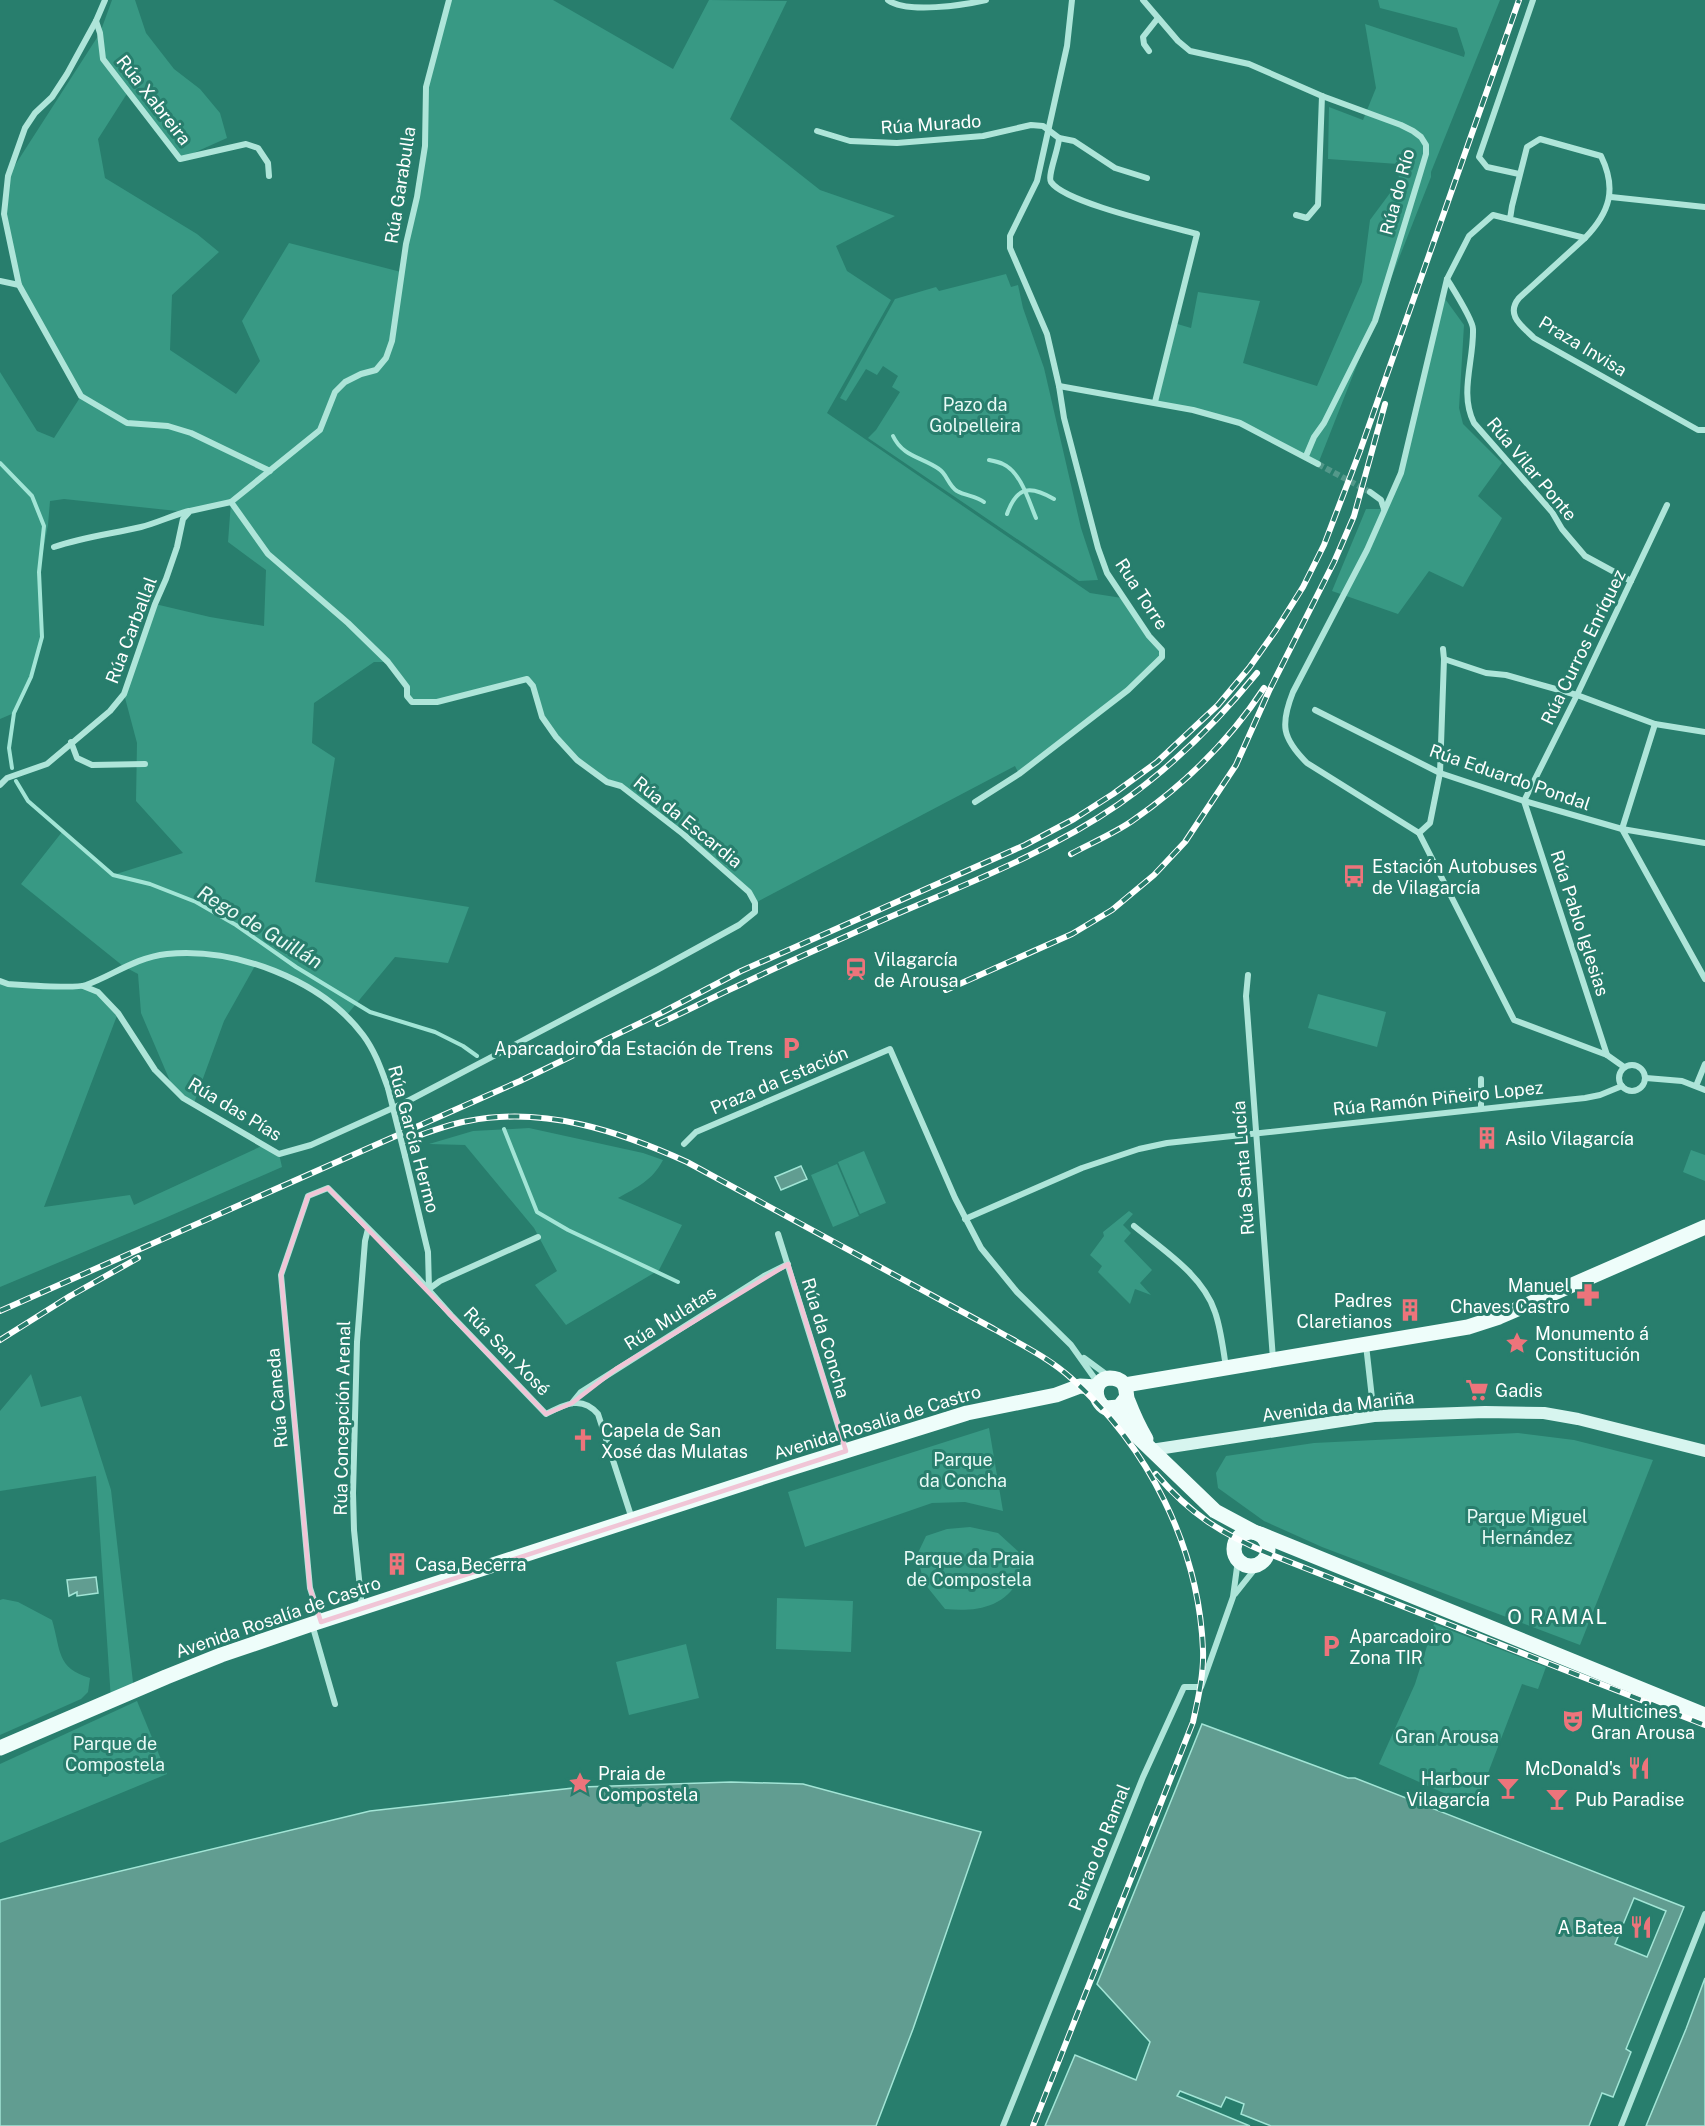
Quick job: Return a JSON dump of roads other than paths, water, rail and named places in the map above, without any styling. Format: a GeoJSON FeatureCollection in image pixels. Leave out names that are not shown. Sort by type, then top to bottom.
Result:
{"type":"FeatureCollection","features":[{"type":"Feature","properties":{"kind":"main road"},"geometry":{"type":"LineString","coordinates":[[1705,1227],[1484,1323],[1452,1331],[1226,1367],[1122,1397],[1102,1406],[1101,1387],[1119,1380],[1122,1397],[1151,1450],[1215,1510],[1258,1534],[1705,1714]]}},
{"type":"Feature","properties":{"kind":"main road","name":"Avenida Rosalía de Castro"},"geometry":{"type":"LineString","coordinates":[[0,1748],[177,1672],[316,1623],[980,1409],[1056,1395],[1080,1386],[1101,1387]]}},
{"type":"Feature","properties":{"kind":"main road"},"geometry":{"type":"LineString","coordinates":[[1215,1510],[1230,1536],[1236,1555],[1247,1566],[1293,1548]]}},
{"type":"Feature","properties":{"kind":"main road"},"geometry":{"type":"LineString","coordinates":[[1236,1555],[1237,1540],[1240,1536],[1245,1533],[1258,1534],[1268,1545],[1262,1562]]}},
{"type":"Feature","properties":{"kind":"street"},"geometry":{"type":"LineString","coordinates":[[54,547],[101,533],[143,526],[175,514],[231,502],[270,471],[191,433],[168,426],[127,423],[81,396],[19,285],[4,214],[8,176],[25,128],[35,113],[52,97],[96,21],[105,0]]}},
{"type":"Feature","properties":{"kind":"street","name":"Rúa Garabulla"},"geometry":{"type":"LineString","coordinates":[[270,471],[320,430],[335,392],[345,382],[376,370],[386,358],[392,341],[406,244],[417,197],[425,146],[426,87],[449,0]]}},
{"type":"Feature","properties":{"kind":"street"},"geometry":{"type":"LineString","coordinates":[[888,0],[891,3],[906,6],[938,7],[986,0]]}},
{"type":"Feature","properties":{"kind":"street"},"geometry":{"type":"LineString","coordinates":[[1072,0],[1067,46],[1037,181],[1010,236],[1010,248],[1047,334],[1059,386],[1155,402],[1239,423],[1318,464]]}},
{"type":"Feature","properties":{"kind":"street","name":"Rúa do Río"},"geometry":{"type":"LineString","coordinates":[[1143,0],[1178,41],[1190,51],[1248,64],[1322,96],[1405,127],[1421,137],[1426,145],[1426,154],[1375,321],[1306,456]]}},
{"type":"Feature","properties":{"kind":"street"},"geometry":{"type":"LineString","coordinates":[[1519,174],[1487,167],[1479,157],[1533,0]]}},
{"type":"Feature","properties":{"kind":"street"},"geometry":{"type":"LineString","coordinates":[[1149,51],[1144,44],[1143,37],[1158,18]]}},
{"type":"Feature","properties":{"kind":"street","name":"Rúa Xabreira"},"geometry":{"type":"LineString","coordinates":[[96,21],[103,58],[180,159],[246,144],[258,148],[268,163],[269,176]]}},
{"type":"Feature","properties":{"kind":"street"},"geometry":{"type":"LineString","coordinates":[[1296,215],[1307,218],[1318,205],[1322,96]]}},
{"type":"Feature","properties":{"kind":"street","name":"Rúa Murado"},"geometry":{"type":"LineString","coordinates":[[817,131],[850,141],[897,143],[982,136],[1031,125],[1048,128]]}},
{"type":"Feature","properties":{"kind":"street"},"geometry":{"type":"LineString","coordinates":[[1048,128],[1059,138],[1074,141],[1115,168],[1147,178]]}},
{"type":"Feature","properties":{"kind":"street"},"geometry":{"type":"LineString","coordinates":[[1059,138],[1059,148],[1049,175],[1050,181],[1056,186],[1087,204],[1197,234],[1155,402]]}},
{"type":"Feature","properties":{"kind":"street"},"geometry":{"type":"LineString","coordinates":[[1510,219],[1527,147],[1540,139],[1601,156],[1608,170],[1611,197],[1597,226],[1585,238],[1492,215],[1469,236],[1448,279],[1401,473],[1367,550],[1293,692],[1285,712],[1284,728],[1295,752],[1307,763],[1419,832],[1514,1020],[1607,1055],[1624,1068]]}},
{"type":"Feature","properties":{"kind":"street"},"geometry":{"type":"LineString","coordinates":[[1611,197],[1705,207]]}},
{"type":"Feature","properties":{"kind":"street","name":"Praza Invisa"},"geometry":{"type":"LineString","coordinates":[[1585,238],[1519,298],[1512,311],[1515,317],[1534,338],[1698,430],[1705,430]]}},
{"type":"Feature","properties":{"kind":"street","name":"Rúa Vilar Ponte"},"geometry":{"type":"LineString","coordinates":[[1448,279],[1473,327],[1466,399],[1468,411],[1474,423],[1552,512],[1562,529],[1586,556],[1631,581]]}},
{"type":"Feature","properties":{"kind":"street"},"geometry":{"type":"LineString","coordinates":[[0,281],[19,285]]}},
{"type":"Feature","properties":{"kind":"street","name":"Rua Torre"},"geometry":{"type":"LineString","coordinates":[[975,802],[1019,774],[1128,690],[1162,657],[1162,650],[1122,598],[1104,565],[1067,428],[1059,386]]}},
{"type":"Feature","properties":{"kind":"street"},"geometry":{"type":"LineString","coordinates":[[1370,492],[1381,500],[1384,509]]}},
{"type":"Feature","properties":{"kind":"street","name":"Rúa da Escardia"},"geometry":{"type":"LineString","coordinates":[[231,502],[268,554],[348,623],[388,662],[407,687],[407,696],[412,702],[437,702],[527,679],[533,686],[542,717],[577,760],[607,782],[621,786],[683,834],[749,892],[755,903],[755,912],[739,925],[657,970],[404,1103],[311,1145]]}},
{"type":"Feature","properties":{"kind":"street","name":"Rúa Curros Enríquez"},"geometry":{"type":"LineString","coordinates":[[1524,801],[1667,505]]}},
{"type":"Feature","properties":{"kind":"street","name":"Rúa Carballal"},"geometry":{"type":"LineString","coordinates":[[0,785],[7,778],[47,765],[71,742],[110,711],[124,694],[166,579],[183,519],[190,511]]}},
{"type":"Feature","properties":{"kind":"street"},"geometry":{"type":"LineString","coordinates":[[1419,832],[1430,823],[1440,773],[1443,650]]}},
{"type":"Feature","properties":{"kind":"street"},"geometry":{"type":"LineString","coordinates":[[1444,660],[1486,673],[1506,675],[1577,695],[1655,724],[1705,732]]}},
{"type":"Feature","properties":{"kind":"street","name":"Rúa Eduardo Pondal"},"geometry":{"type":"LineString","coordinates":[[1315,710],[1440,773],[1524,801],[1622,829],[1705,843]]}},
{"type":"Feature","properties":{"kind":"street"},"geometry":{"type":"LineString","coordinates":[[1655,724],[1622,829],[1705,979]]}},
{"type":"Feature","properties":{"kind":"street"},"geometry":{"type":"LineString","coordinates":[[71,742],[77,758],[92,765],[145,764]]}},
{"type":"Feature","properties":{"kind":"street","name":"Rúa Pablo Iglesias"},"geometry":{"type":"LineString","coordinates":[[1524,801],[1607,1055]]}},
{"type":"Feature","properties":{"kind":"street","name":"Rúa García Hermo"},"geometry":{"type":"LineString","coordinates":[[0,981],[8,984],[83,986],[123,966],[165,954],[199,952],[229,956],[256,964],[292,979],[326,999],[362,1034],[376,1057],[388,1088],[428,1252],[429,1289]]}},
{"type":"Feature","properties":{"kind":"street","name":"Rúa Santa Lucía"},"geometry":{"type":"LineString","coordinates":[[1248,975],[1246,996],[1273,1359]]}},
{"type":"Feature","properties":{"kind":"street","name":"Rúa das Pías"},"geometry":{"type":"LineString","coordinates":[[83,986],[98,992],[118,1013],[155,1070],[183,1098],[279,1154],[311,1145]]}},
{"type":"Feature","properties":{"kind":"street","name":"Praza da Estación"},"geometry":{"type":"LineString","coordinates":[[684,1143],[696,1132],[890,1049],[965,1219]]}},
{"type":"Feature","properties":{"kind":"street"},"geometry":{"type":"LineString","coordinates":[[1696,1086],[1705,1064]]}},
{"type":"Feature","properties":{"kind":"street"},"geometry":{"type":"LineString","coordinates":[[1636,1065],[1643,1070],[1646,1078],[1643,1086],[1637,1091],[1628,1091],[1622,1086],[1619,1074],[1624,1068],[1636,1065]]}},
{"type":"Feature","properties":{"kind":"street"},"geometry":{"type":"LineString","coordinates":[[1646,1078],[1669,1079],[1705,1090]]}},
{"type":"Feature","properties":{"kind":"street"},"geometry":{"type":"LineString","coordinates":[[1481,1079],[1481,1108]]}},
{"type":"Feature","properties":{"kind":"street","name":"Rúa Ramón Piñeiro Lopez"},"geometry":{"type":"LineString","coordinates":[[965,1219],[1082,1168],[1129,1152],[1167,1143],[1585,1098],[1622,1086]]}},
{"type":"Feature","properties":{"kind":"street","name":"Rúa San Xosé"},"geometry":{"type":"LineString","coordinates":[[328,1188],[429,1289],[546,1414],[572,1402],[587,1404],[598,1414],[632,1520]]}},
{"type":"Feature","properties":{"kind":"street","name":"Rúa Caneda"},"geometry":{"type":"LineString","coordinates":[[328,1188],[308,1196],[281,1275],[310,1588],[335,1704]]}},
{"type":"Feature","properties":{"kind":"street"},"geometry":{"type":"LineString","coordinates":[[965,1219],[981,1248],[997,1270],[1081,1356],[1101,1387]]}},
{"type":"Feature","properties":{"kind":"street"},"geometry":{"type":"LineString","coordinates":[[1134,1226],[1183,1267],[1201,1286],[1215,1311],[1226,1367]]}},
{"type":"Feature","properties":{"kind":"street","name":"Rúa Concepción Arenal"},"geometry":{"type":"LineString","coordinates":[[362,1608],[354,1530],[353,1493],[357,1342],[365,1241],[368,1229]]}},
{"type":"Feature","properties":{"kind":"street","name":"Rúa da Concha"},"geometry":{"type":"LineString","coordinates":[[778,1234],[846,1451]]}},
{"type":"Feature","properties":{"kind":"street"},"geometry":{"type":"LineString","coordinates":[[429,1289],[440,1281],[538,1237]]}},
{"type":"Feature","properties":{"kind":"street","name":"Rúa Mulatas"},"geometry":{"type":"LineString","coordinates":[[572,1402],[581,1392],[607,1375],[754,1282],[788,1264]]}},
{"type":"Feature","properties":{"kind":"street"},"geometry":{"type":"LineString","coordinates":[[1366,1344],[1374,1416]]}},
{"type":"Feature","properties":{"kind":"street"},"geometry":{"type":"LineString","coordinates":[[1081,1356],[1094,1380],[1101,1387]]}},
{"type":"Feature","properties":{"kind":"street","name":"Avenida da Mariña"},"geometry":{"type":"LineString","coordinates":[[1151,1450],[1374,1416],[1485,1412],[1544,1413],[1578,1419],[1705,1451]]}},
{"type":"Feature","properties":{"kind":"street","name":"Peirao do Ramal"},"geometry":{"type":"LineString","coordinates":[[1003,2126],[1143,1777],[1184,1687],[1201,1687],[1233,1597],[1236,1555]]}},
{"type":"Feature","properties":{"kind":"street","name":"Peirao do Ramal"},"geometry":{"type":"LineString","coordinates":[[1233,1597],[1262,1562]]}},
{"type":"Feature","properties":{"kind":"street"},"geometry":{"type":"LineString","coordinates":[[1621,2126],[1705,1914]]}},
{"type":"Feature","properties":{"kind":"water"},"geometry":{"type":"Polygon","coordinates":[[[801,1166],[807,1179],[781,1190],[775,1177],[801,1166]]]}},
{"type":"Feature","properties":{"kind":"water"},"geometry":{"type":"Polygon","coordinates":[[[96,1577],[98,1593],[77,1596],[77,1592],[69,1596],[67,1580],[96,1577]]]}},
{"type":"Feature","properties":{"kind":"water"},"geometry":{"type":"Polygon","coordinates":[[[1202,1724],[1348,1778],[1355,1778],[1684,1907],[1626,2049],[1631,2052],[1613,2097],[1602,2093],[1589,2126],[1271,2126],[1241,2114],[1244,2104],[1226,2097],[1221,2107],[1180,2091],[1177,2096],[1250,2126],[1045,2126],[1075,2055],[1136,2080],[1150,2042],[1097,1984],[1202,1724]],[[1634,1898],[1615,1944],[1647,1957],[1666,1911],[1634,1898]]]}},
{"type":"Feature","properties":{"kind":"water"},"geometry":{"type":"Polygon","coordinates":[[[731,1782],[803,1784],[981,1832],[913,2029],[876,2126],[0,2126],[0,1900],[370,1811],[582,1787],[731,1782]]]}},
{"type":"Feature","properties":{"kind":"water"},"geometry":{"type":"Polygon","coordinates":[[[1705,1978],[1705,2126],[1646,2126],[1686,2029],[1705,1978]]]}},
{"type":"Feature","properties":{"kind":"waterway"},"geometry":{"type":"LineString","coordinates":[[893,436],[907,453],[942,471],[957,491],[984,502]]}},
{"type":"Feature","properties":{"kind":"waterway"},"geometry":{"type":"LineString","coordinates":[[989,460],[1003,464],[1020,480],[1036,518]]}},
{"type":"Feature","properties":{"kind":"waterway","name":"Rego de Guillán"},"geometry":{"type":"LineString","coordinates":[[0,463],[32,496],[44,526],[39,572],[42,637],[31,677],[14,713],[9,748],[12,768]]}},
{"type":"Feature","properties":{"kind":"waterway"},"geometry":{"type":"LineString","coordinates":[[1007,514],[1015,498],[1025,491],[1038,491],[1054,499]]}},
{"type":"Feature","properties":{"kind":"waterway","name":"Rego de Guillán"},"geometry":{"type":"LineString","coordinates":[[16,781],[28,801],[113,875],[150,884],[196,902],[236,925],[296,967],[370,1012],[435,1032],[477,1056]]}},
{"type":"Feature","properties":{"kind":"waterway","name":"Rego de Guillán"},"geometry":{"type":"LineString","coordinates":[[504,1129],[537,1212],[568,1230],[678,1282]]}},
{"type":"Feature","properties":{"kind":"tunnel"},"geometry":{"type":"LineString","coordinates":[[1318,464],[1370,492]]}},
{"type":"Feature","properties":{"kind":"railway"},"geometry":{"type":"LineString","coordinates":[[0,1311],[520,1081],[661,1013],[741,971],[1025,845],[1074,819],[1157,762],[1218,705],[1249,668],[1303,587],[1324,545],[1360,451],[1519,0]]}},
{"type":"Feature","properties":{"kind":"railway"},"geometry":{"type":"LineString","coordinates":[[946,990],[1072,934],[1112,910],[1154,875],[1185,842],[1236,765],[1269,691],[1334,562],[1354,516],[1385,404]]}},
{"type":"Feature","properties":{"kind":"railway"},"geometry":{"type":"LineString","coordinates":[[658,1024],[793,960],[1031,855],[1091,822],[1139,790],[1175,759],[1210,726],[1257,673]]}},
{"type":"Feature","properties":{"kind":"railway"},"geometry":{"type":"LineString","coordinates":[[1071,854],[1125,826],[1188,777],[1236,726],[1264,688]]}},
{"type":"Feature","properties":{"kind":"railway"},"geometry":{"type":"LineString","coordinates":[[402,1142],[459,1123],[496,1117],[525,1117],[553,1119],[608,1131],[687,1162],[1044,1358],[1071,1378],[1099,1405],[1146,1467],[1180,1537],[1192,1574],[1203,1650],[1200,1686],[1193,1722],[1033,2126]]}},
{"type":"Feature","properties":{"kind":"railway"},"geometry":{"type":"LineString","coordinates":[[0,1340],[70,1296],[138,1258]]}},
{"type":"Feature","properties":{"kind":"railway"},"geometry":{"type":"LineString","coordinates":[[1156,1474],[1182,1501],[1208,1522],[1254,1547],[1705,1725]]}},
{"type":"Feature","properties":{"kind":"place","name":"Estación Autobuses de Vilagarcía"},"geometry":{"type":"Point","coordinates":[1354,876]}},
{"type":"Feature","properties":{"kind":"place","name":"Vilagarcía de Arousa"},"geometry":{"type":"Point","coordinates":[856,969]}},
{"type":"Feature","properties":{"kind":"place","name":"Aparcadoiro da Estación de Trens"},"geometry":{"type":"Point","coordinates":[791,1048]}},
{"type":"Feature","properties":{"kind":"place","name":"Asilo Vilagarcía"},"geometry":{"type":"Point","coordinates":[1487,1138]}},
{"type":"Feature","properties":{"kind":"place","name":"Manuel Chaves Castro"},"geometry":{"type":"Point","coordinates":[1588,1295]}},
{"type":"Feature","properties":{"kind":"place","name":"Padres Claretianos"},"geometry":{"type":"Point","coordinates":[1410,1310]}},
{"type":"Feature","properties":{"kind":"place","name":"Monumento á Constitución"},"geometry":{"type":"Point","coordinates":[1517,1343]}},
{"type":"Feature","properties":{"kind":"place","name":"Gadis"},"geometry":{"type":"Point","coordinates":[1477,1390]}},
{"type":"Feature","properties":{"kind":"place","name":"Capela de San Xosé das Mulatas"},"geometry":{"type":"Point","coordinates":[583,1440]}},
{"type":"Feature","properties":{"kind":"place","name":"Casa Becerra"},"geometry":{"type":"Point","coordinates":[397,1564]}},
{"type":"Feature","properties":{"kind":"place","name":"Aparcadoiro Zona TIR"},"geometry":{"type":"Point","coordinates":[1331,1646]}},
{"type":"Feature","properties":{"kind":"place","name":"Multicines Gran Arousa"},"geometry":{"type":"Point","coordinates":[1573,1721]}},
{"type":"Feature","properties":{"kind":"place","name":"McDonald's"},"geometry":{"type":"Point","coordinates":[1639,1768]}},
{"type":"Feature","properties":{"kind":"place","name":"Praia de Compostela"},"geometry":{"type":"Point","coordinates":[580,1783]}},
{"type":"Feature","properties":{"kind":"place","name":"Harbour Vilagarcía"},"geometry":{"type":"Point","coordinates":[1508,1788]}},
{"type":"Feature","properties":{"kind":"place","name":"Pub Paradise"},"geometry":{"type":"Point","coordinates":[1557,1799]}},
{"type":"Feature","properties":{"kind":"place","name":"A Batea"},"geometry":{"type":"Point","coordinates":[1641,1927]}},
{"type":"Feature","properties":{"kind":"district","name":"O RAMAL"},"geometry":{"type":"Point","coordinates":[1558,1617]}},
{"type":"Feature","properties":{"kind":"park label","name":"Pazo da Golpelleira"},"geometry":{"type":"Point","coordinates":[975,414]}},
{"type":"Feature","properties":{"kind":"park label","name":"Parque da Concha"},"geometry":{"type":"Point","coordinates":[963,1469]}},
{"type":"Feature","properties":{"kind":"park label","name":"Parque Miguel Hernández"},"geometry":{"type":"Point","coordinates":[1527,1526]}},
{"type":"Feature","properties":{"kind":"park label","name":"Parque da Praia de Compostela"},"geometry":{"type":"Point","coordinates":[969,1568]}},
{"type":"Feature","properties":{"kind":"park label","name":"Gran Arousa"},"geometry":{"type":"Point","coordinates":[1447,1736]}},
{"type":"Feature","properties":{"kind":"park label","name":"Parque de Compostela"},"geometry":{"type":"Point","coordinates":[115,1753]}}]}
